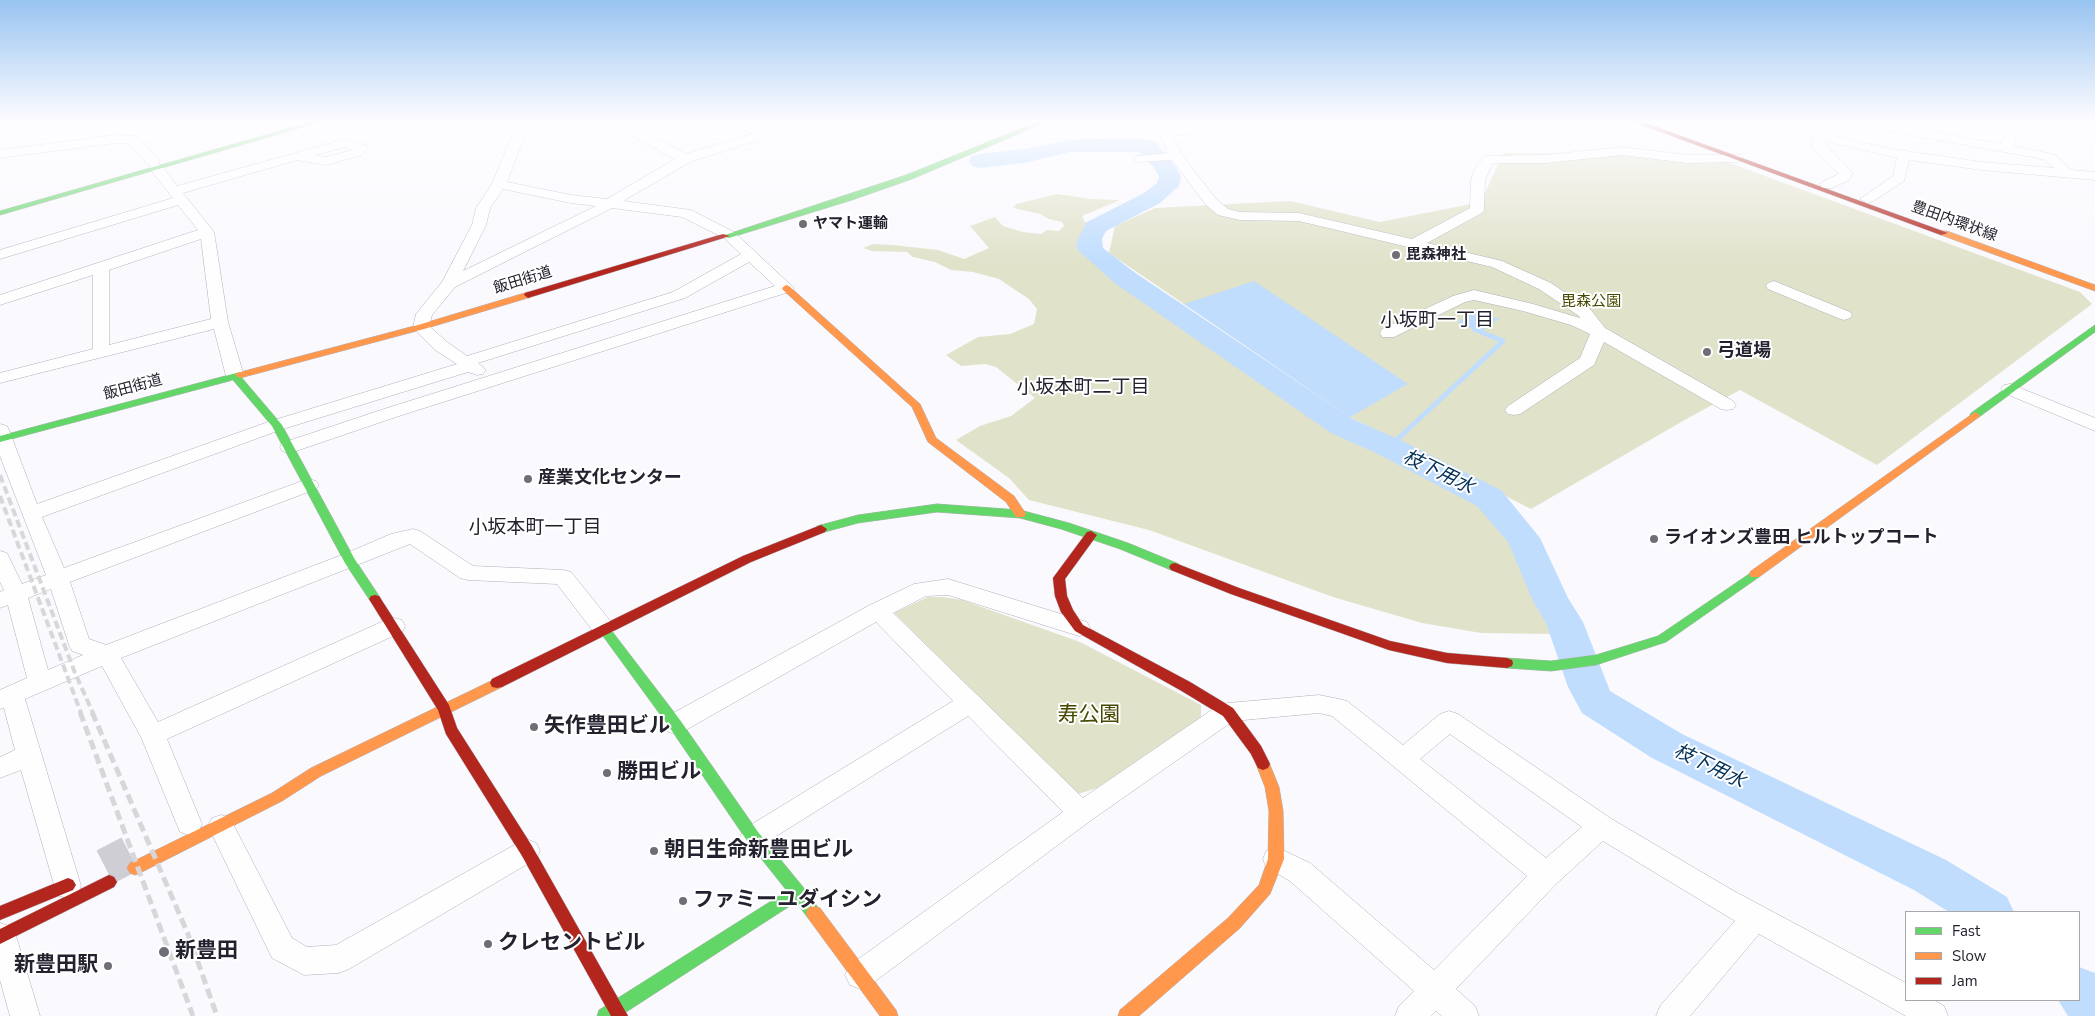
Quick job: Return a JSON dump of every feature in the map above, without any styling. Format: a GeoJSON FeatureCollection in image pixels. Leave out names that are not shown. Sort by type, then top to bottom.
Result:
{"type":"FeatureCollection","features":[{"type":"Feature","properties":{"kind":"main road"},"geometry":{"type":"LineString","coordinates":[[0,205],[141,168]]}},
{"type":"Feature","properties":{"kind":"main road"},"geometry":{"type":"LineString","coordinates":[[0,212],[143,168]]}},
{"type":"Feature","properties":{"kind":"main road","name":"飯田街道"},"geometry":{"type":"LineString","coordinates":[[1,435],[421,327],[849,198],[930,168]]}},
{"type":"Feature","properties":{"kind":"main road","name":"豊田内環状線"},"geometry":{"type":"LineString","coordinates":[[1765,168],[2095,288]]}},
{"type":"Feature","properties":{"kind":"main road","name":"豊田内環状線"},"geometry":{"type":"LineString","coordinates":[[1783,168],[2095,281]]}},
{"type":"Feature","properties":{"kind":"main road"},"geometry":{"type":"LineString","coordinates":[[786,288],[916,406],[932,440],[1005,494],[1020,514]]}},
{"type":"Feature","properties":{"kind":"main road"},"geometry":{"type":"LineString","coordinates":[[135,868],[197,825],[277,797],[316,772],[761,552],[820,529],[858,518],[937,508],[1020,514],[1092,535],[1235,590],[1389,645],[1447,658],[1551,666],[1624,652],[1662,639],[2095,328]]}},
{"type":"Feature","properties":{"kind":"main road"},"geometry":{"type":"LineString","coordinates":[[235,376],[276,425],[349,560],[394,626],[444,709],[452,730],[527,851],[618,1013]]}},
{"type":"Feature","properties":{"kind":"main road"},"geometry":{"type":"LineString","coordinates":[[1092,535],[1059,578],[1061,596],[1067,612],[1079,628],[1185,686],[1228,712],[1256,750],[1272,787],[1276,811],[1276,859],[1265,889],[1250,907],[1126,1016]]}},
{"type":"Feature","properties":{"kind":"main road"},"geometry":{"type":"LineString","coordinates":[[604,629],[675,724],[753,837],[798,892],[890,1016]]}},
{"type":"Feature","properties":{"kind":"main road"},"geometry":{"type":"LineString","coordinates":[[283,780],[316,772]]}},
{"type":"Feature","properties":{"kind":"main road"},"geometry":{"type":"LineString","coordinates":[[1,929],[75,882]]}},
{"type":"Feature","properties":{"kind":"main road"},"geometry":{"type":"LineString","coordinates":[[1,929],[109,882]]}},
{"type":"Feature","properties":{"kind":"main road"},"geometry":{"type":"LineString","coordinates":[[605,1016],[618,1013],[798,892]]}},
{"type":"Feature","properties":{"kind":"street"},"geometry":{"type":"LineString","coordinates":[[157,168],[207,232],[220,322],[235,376]]}},
{"type":"Feature","properties":{"kind":"street"},"geometry":{"type":"LineString","coordinates":[[0,255],[259,168]]}},
{"type":"Feature","properties":{"kind":"street"},"geometry":{"type":"LineString","coordinates":[[493,381],[441,346],[421,327],[424,314],[449,284],[479,225],[483,208],[499,184],[505,168]]}},
{"type":"Feature","properties":{"kind":"street"},"geometry":{"type":"LineString","coordinates":[[449,284],[601,209],[669,168]]}},
{"type":"Feature","properties":{"kind":"street"},"geometry":{"type":"LineString","coordinates":[[1185,168],[1211,202],[1223,212],[1240,216],[1299,217],[1413,245],[1472,257],[1512,270],[1573,304],[1585,313],[1599,332]]}},
{"type":"Feature","properties":{"kind":"street"},"geometry":{"type":"LineString","coordinates":[[1413,245],[1437,230],[1477,210],[1476,196],[1482,168]]}},
{"type":"Feature","properties":{"kind":"street"},"geometry":{"type":"LineString","coordinates":[[1827,184],[1844,177],[1846,173],[1841,168]]}},
{"type":"Feature","properties":{"kind":"street"},"geometry":{"type":"LineString","coordinates":[[1867,199],[1899,178],[1901,168]]}},
{"type":"Feature","properties":{"kind":"street"},"geometry":{"type":"LineString","coordinates":[[2016,168],[2095,176]]}},
{"type":"Feature","properties":{"kind":"street"},"geometry":{"type":"LineString","coordinates":[[2062,168],[2066,172]]}},
{"type":"Feature","properties":{"kind":"street"},"geometry":{"type":"LineString","coordinates":[[289,447],[786,288],[729,235],[686,213],[607,204],[499,184]]}},
{"type":"Feature","properties":{"kind":"street"},"geometry":{"type":"LineString","coordinates":[[0,300],[207,232]]}},
{"type":"Feature","properties":{"kind":"street"},"geometry":{"type":"LineString","coordinates":[[31,514],[276,425],[679,295],[750,255]]}},
{"type":"Feature","properties":{"kind":"street"},"geometry":{"type":"LineString","coordinates":[[101,268],[101,352]]}},
{"type":"Feature","properties":{"kind":"street"},"geometry":{"type":"LineString","coordinates":[[1774,286],[1844,315]]}},
{"type":"Feature","properties":{"kind":"street"},"geometry":{"type":"LineString","coordinates":[[1388,333],[1459,299],[1474,295],[1527,307],[1577,322],[1599,332],[1727,405]]}},
{"type":"Feature","properties":{"kind":"street"},"geometry":{"type":"LineString","coordinates":[[0,378],[220,322]]}},
{"type":"Feature","properties":{"kind":"street"},"geometry":{"type":"LineString","coordinates":[[1514,410],[1588,362],[1599,332]]}},
{"type":"Feature","properties":{"kind":"street"},"geometry":{"type":"LineString","coordinates":[[2010,389],[2095,425]]}},
{"type":"Feature","properties":{"kind":"street"},"geometry":{"type":"LineString","coordinates":[[1,435],[58,578],[80,645],[107,654],[153,735],[197,825],[282,948],[304,961],[339,958],[527,851]]}},
{"type":"Feature","properties":{"kind":"street"},"geometry":{"type":"LineString","coordinates":[[8,597],[309,485]]}},
{"type":"Feature","properties":{"kind":"street"},"geometry":{"type":"LineString","coordinates":[[75,882],[6,697],[107,654],[349,560],[398,539],[413,536],[468,573],[563,577],[604,629]]}},
{"type":"Feature","properties":{"kind":"street"},"geometry":{"type":"LineString","coordinates":[[0,558],[8,597],[40,683]]}},
{"type":"Feature","properties":{"kind":"street"},"geometry":{"type":"LineString","coordinates":[[675,724],[878,610],[922,589],[948,587],[1079,628]]}},
{"type":"Feature","properties":{"kind":"street"},"geometry":{"type":"LineString","coordinates":[[878,610],[1081,813]]}},
{"type":"Feature","properties":{"kind":"street"},"geometry":{"type":"LineString","coordinates":[[153,735],[394,626]]}},
{"type":"Feature","properties":{"kind":"street"},"geometry":{"type":"LineString","coordinates":[[753,837],[971,702]]}},
{"type":"Feature","properties":{"kind":"street"},"geometry":{"type":"LineString","coordinates":[[860,975],[1081,813],[1228,712],[1319,704],[1339,708],[1546,875]]}},
{"type":"Feature","properties":{"kind":"street"},"geometry":{"type":"LineString","coordinates":[[1403,759],[1448,721],[1601,826],[1756,917],[1905,998]]}},
{"type":"Feature","properties":{"kind":"street"},"geometry":{"type":"LineString","coordinates":[[0,768],[28,755]]}},
{"type":"Feature","properties":{"kind":"street"},"geometry":{"type":"LineString","coordinates":[[1410,1016],[1546,875],[1601,826]]}},
{"type":"Feature","properties":{"kind":"street"},"geometry":{"type":"LineString","coordinates":[[1276,859],[1300,872],[1464,1016]]}},
{"type":"Feature","properties":{"kind":"street"},"geometry":{"type":"LineString","coordinates":[[1672,1016],[1756,917]]}},
{"type":"Feature","properties":{"kind":"street"},"geometry":{"type":"LineString","coordinates":[[1,929],[25,1016]]}},
{"type":"Feature","properties":{"kind":"street"},"geometry":{"type":"LineString","coordinates":[[1910,1001],[1933,1016]]}},
{"type":"Feature","properties":{"kind":"green space","name":"毘森公園"},"geometry":{"type":"Polygon","coordinates":[[[1496,168],[1744,168],[2080,292],[2092,304],[1877,465],[1740,390],[1531,509],[1350,417],[1109,253],[1115,226],[1155,208],[1290,201],[1380,222],[1481,202],[1496,168]]]}},
{"type":"Feature","properties":{"kind":"green space"},"geometry":{"type":"Polygon","coordinates":[[[1057,194],[1091,199],[1120,200],[1082,216],[1084,221],[1091,224],[1084,247],[1088,256],[1334,430],[1482,502],[1512,538],[1537,595],[1555,624],[1555,634],[1481,633],[1422,623],[1333,597],[1149,530],[1029,500],[1009,478],[956,440],[980,426],[1011,416],[1035,398],[996,367],[985,364],[961,366],[946,355],[978,337],[1010,334],[1034,324],[1037,309],[1029,299],[999,279],[973,272],[951,270],[935,262],[913,257],[907,252],[872,251],[863,248],[873,244],[893,245],[938,250],[964,259],[989,248],[970,226],[995,217],[1003,226],[1023,232],[1041,234],[1047,230],[1059,231],[1064,226],[1062,222],[1049,219],[1040,214],[1013,208],[1016,204],[1057,194]]]}},
{"type":"Feature","properties":{"kind":"green space","name":"寿公園"},"geometry":{"type":"Polygon","coordinates":[[[928,597],[962,600],[1080,642],[1201,705],[1201,717],[1097,788],[1078,794],[894,613],[928,597]]]}},
{"type":"Feature","properties":{"kind":"water"},"geometry":{"type":"Polygon","coordinates":[[[1254,281],[1408,384],[1350,417],[1184,304],[1254,281]]]}},
{"type":"Feature","properties":{"kind":"water"},"geometry":{"type":"Polygon","coordinates":[[[1477,309],[1499,319],[1480,332],[1457,322],[1477,309]]]}},
{"type":"Feature","properties":{"kind":"waterway","name":"枝下用水"},"geometry":{"type":"LineString","coordinates":[[1166,168],[1170,177],[1168,186],[1152,198],[1096,227],[1090,239],[1089,247],[1094,253],[1125,278],[1342,426],[1389,447],[1489,498],[1523,538],[1551,601],[1564,622],[1588,687],[1596,702],[1667,746],[1930,875],[1988,911]]}},
{"type":"Feature","properties":{"kind":"waterway"},"geometry":{"type":"LineString","coordinates":[[1389,447],[1503,341],[1474,329]]}},
{"type":"Feature","properties":{"kind":"waterway","name":"枝下用水"},"geometry":{"type":"LineString","coordinates":[[2080,992],[2095,1010]]}},
{"type":"Feature","properties":{"kind":"tunnel"},"geometry":{"type":"LineString","coordinates":[[105,867],[130,854]]}},
{"type":"Feature","properties":{"kind":"railway"},"geometry":{"type":"LineString","coordinates":[[0,475],[75,673],[93,713]]}},
{"type":"Feature","properties":{"kind":"railway"},"geometry":{"type":"LineString","coordinates":[[0,496],[81,713]]}},
{"type":"Feature","properties":{"kind":"railway"},"geometry":{"type":"LineString","coordinates":[[80,712],[193,1016]]}},
{"type":"Feature","properties":{"kind":"railway"},"geometry":{"type":"LineString","coordinates":[[92,712],[188,934],[217,1016]]}},
{"type":"Feature","properties":{"kind":"traffic: fast"},"geometry":{"type":"LineString","coordinates":[[0,213],[156,168]]}},
{"type":"Feature","properties":{"kind":"traffic: fast"},"geometry":{"type":"LineString","coordinates":[[726,236],[849,198],[930,168]]}},
{"type":"Feature","properties":{"kind":"traffic: fast"},"geometry":{"type":"LineString","coordinates":[[1975,415],[2095,328]]}},
{"type":"Feature","properties":{"kind":"traffic: fast"},"geometry":{"type":"LineString","coordinates":[[0,439],[240,375]]}},
{"type":"Feature","properties":{"kind":"traffic: fast"},"geometry":{"type":"LineString","coordinates":[[235,376],[277,425],[349,560],[375,599]]}},
{"type":"Feature","properties":{"kind":"traffic: fast"},"geometry":{"type":"LineString","coordinates":[[821,529],[858,519],[937,508],[1020,514],[1065,526],[1124,546],[1175,567]]}},
{"type":"Feature","properties":{"kind":"traffic: fast"},"geometry":{"type":"LineString","coordinates":[[1507,663],[1551,666],[1596,660],[1662,639],[1755,574]]}},
{"type":"Feature","properties":{"kind":"traffic: fast"},"geometry":{"type":"LineString","coordinates":[[604,629],[675,724],[753,837],[814,913]]}},
{"type":"Feature","properties":{"kind":"traffic: fast"},"geometry":{"type":"LineString","coordinates":[[605,1016],[798,892]]}},
{"type":"Feature","properties":{"kind":"traffic: slow"},"geometry":{"type":"LineString","coordinates":[[1944,233],[2095,288]]}},
{"type":"Feature","properties":{"kind":"traffic: slow"},"geometry":{"type":"LineString","coordinates":[[786,288],[916,406],[932,440],[1010,499],[1020,514]]}},
{"type":"Feature","properties":{"kind":"traffic: slow"},"geometry":{"type":"LineString","coordinates":[[240,375],[421,327],[528,295]]}},
{"type":"Feature","properties":{"kind":"traffic: slow"},"geometry":{"type":"LineString","coordinates":[[1755,574],[1975,415]]}},
{"type":"Feature","properties":{"kind":"traffic: slow"},"geometry":{"type":"LineString","coordinates":[[135,868],[277,797],[316,772],[497,683]]}},
{"type":"Feature","properties":{"kind":"traffic: slow"},"geometry":{"type":"LineString","coordinates":[[1126,1016],[1234,923],[1265,889],[1276,859],[1276,811],[1272,787],[1263,764]]}},
{"type":"Feature","properties":{"kind":"traffic: slow"},"geometry":{"type":"LineString","coordinates":[[814,913],[890,1016]]}},
{"type":"Feature","properties":{"kind":"traffic: jam"},"geometry":{"type":"LineString","coordinates":[[1765,168],[1944,233]]}},
{"type":"Feature","properties":{"kind":"traffic: jam"},"geometry":{"type":"LineString","coordinates":[[528,295],[726,236]]}},
{"type":"Feature","properties":{"kind":"traffic: jam"},"geometry":{"type":"LineString","coordinates":[[497,683],[747,559],[821,529]]}},
{"type":"Feature","properties":{"kind":"traffic: jam"},"geometry":{"type":"LineString","coordinates":[[1091,535],[1059,578],[1061,596],[1067,612],[1079,628],[1185,686],[1228,712],[1256,750],[1263,764]]}},
{"type":"Feature","properties":{"kind":"traffic: jam"},"geometry":{"type":"LineString","coordinates":[[1175,567],[1235,591],[1389,645],[1447,658],[1507,663]]}},
{"type":"Feature","properties":{"kind":"traffic: jam"},"geometry":{"type":"LineString","coordinates":[[375,599],[444,709],[451,730],[527,851],[620,1016]]}},
{"type":"Feature","properties":{"kind":"traffic: jam"},"geometry":{"type":"LineString","coordinates":[[0,937],[109,882]]}},
{"type":"Feature","properties":{"kind":"traffic: jam"},"geometry":{"type":"LineString","coordinates":[[0,913],[68,885]]}},
{"type":"Feature","properties":{"kind":"place","name":"ヤマト運輸"},"geometry":{"type":"Point","coordinates":[803,224]}},
{"type":"Feature","properties":{"kind":"place","name":"毘森神社"},"geometry":{"type":"Point","coordinates":[1396,255]}},
{"type":"Feature","properties":{"kind":"place","name":"弓道場"},"geometry":{"type":"Point","coordinates":[1707,352]}},
{"type":"Feature","properties":{"kind":"place","name":"産業文化センター"},"geometry":{"type":"Point","coordinates":[528,479]}},
{"type":"Feature","properties":{"kind":"place","name":"ライオンズ豊田 ヒルトップコート"},"geometry":{"type":"Point","coordinates":[1654,539]}},
{"type":"Feature","properties":{"kind":"place","name":"矢作豊田ビル"},"geometry":{"type":"Point","coordinates":[534,727]}},
{"type":"Feature","properties":{"kind":"place","name":"勝田ビル"},"geometry":{"type":"Point","coordinates":[607,773]}},
{"type":"Feature","properties":{"kind":"place","name":"朝日生命新豊田ビル"},"geometry":{"type":"Point","coordinates":[654,851]}},
{"type":"Feature","properties":{"kind":"place","name":"ファミーユダイシン"},"geometry":{"type":"Point","coordinates":[683,901]}},
{"type":"Feature","properties":{"kind":"place","name":"クレセントビル"},"geometry":{"type":"Point","coordinates":[488,944]}},
{"type":"Feature","properties":{"kind":"place","name":"新豊田"},"geometry":{"type":"Point","coordinates":[164,952]}},
{"type":"Feature","properties":{"kind":"place","name":"新豊田駅"},"geometry":{"type":"Point","coordinates":[108,966]}},
{"type":"Feature","properties":{"kind":"district","name":"小坂町一丁目"},"geometry":{"type":"Point","coordinates":[1437,321]}},
{"type":"Feature","properties":{"kind":"district","name":"小坂本町二丁目"},"geometry":{"type":"Point","coordinates":[1083,388]}},
{"type":"Feature","properties":{"kind":"district","name":"小坂本町一丁目"},"geometry":{"type":"Point","coordinates":[535,528]}}]}
